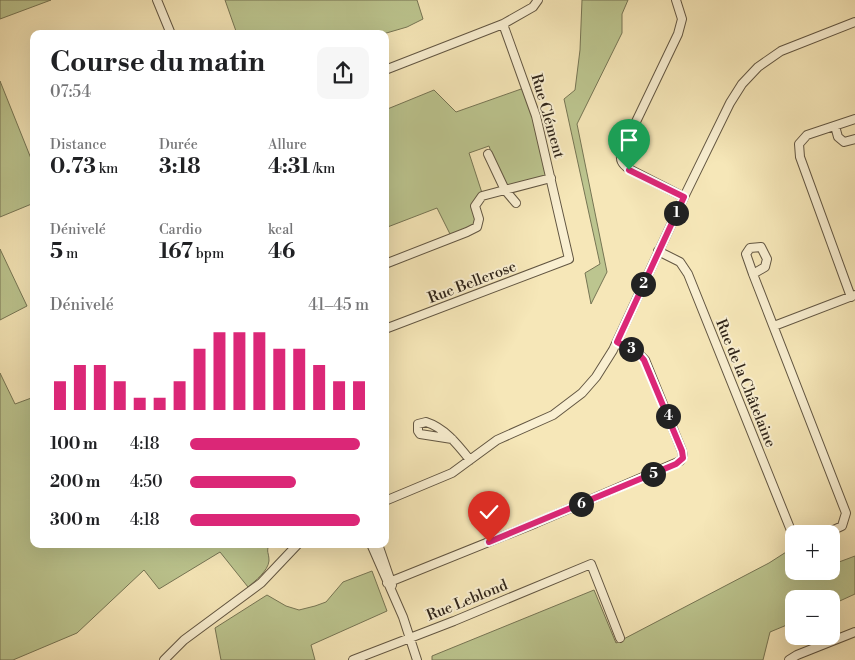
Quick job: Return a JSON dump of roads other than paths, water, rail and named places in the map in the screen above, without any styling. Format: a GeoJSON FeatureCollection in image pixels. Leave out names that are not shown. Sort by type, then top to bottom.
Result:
{"type":"FeatureCollection","features":[{"type":"Feature","properties":{"kind":"street"},"geometry":{"type":"LineString","coordinates":[[157,0],[168,30]]}},
{"type":"Feature","properties":{"kind":"street"},"geometry":{"type":"LineString","coordinates":[[389,68],[503,24],[533,7],[538,0]]}},
{"type":"Feature","properties":{"kind":"street"},"geometry":{"type":"LineString","coordinates":[[676,0],[682,19],[678,34],[620,158],[622,164],[629,170],[684,197]]}},
{"type":"Feature","properties":{"kind":"street"},"geometry":{"type":"LineString","coordinates":[[389,499],[448,475],[497,440],[552,415],[573,402],[596,377],[617,342],[658,251],[733,97],[753,72],[769,59],[787,48],[855,22]]}},
{"type":"Feature","properties":{"kind":"street","name":"Rue Clément"},"geometry":{"type":"LineString","coordinates":[[503,24],[536,116],[570,259]]}},
{"type":"Feature","properties":{"kind":"street"},"geometry":{"type":"LineString","coordinates":[[774,326],[853,296],[800,157],[799,144],[807,135],[855,119]]}},
{"type":"Feature","properties":{"kind":"street"},"geometry":{"type":"LineString","coordinates":[[835,126],[838,137],[844,142],[855,139]]}},
{"type":"Feature","properties":{"kind":"street"},"geometry":{"type":"LineString","coordinates":[[488,154],[505,190],[516,203]]}},
{"type":"Feature","properties":{"kind":"street"},"geometry":{"type":"LineString","coordinates":[[389,262],[478,226],[479,220],[475,206],[482,196],[551,178]]}},
{"type":"Feature","properties":{"kind":"street","name":"Rue de la Châtelaine"},"geometry":{"type":"LineString","coordinates":[[658,251],[680,262],[686,269],[789,525]]}},
{"type":"Feature","properties":{"kind":"street","name":"Rue Bellerose"},"geometry":{"type":"LineString","coordinates":[[389,327],[570,259]]}},
{"type":"Feature","properties":{"kind":"street"},"geometry":{"type":"LineString","coordinates":[[753,274],[846,512],[842,526],[840,527]]}},
{"type":"Feature","properties":{"kind":"street"},"geometry":{"type":"LineString","coordinates":[[389,582],[676,464],[683,458],[682,451],[644,360],[638,353],[617,342]]}},
{"type":"Feature","properties":{"kind":"street"},"geometry":{"type":"LineString","coordinates":[[452,439],[470,460]]}},
{"type":"Feature","properties":{"kind":"street"},"geometry":{"type":"LineString","coordinates":[[164,660],[184,640],[261,583],[294,548]]}},
{"type":"Feature","properties":{"kind":"street"},"geometry":{"type":"LineString","coordinates":[[373,548],[389,582]]}},
{"type":"Feature","properties":{"kind":"street"},"geometry":{"type":"LineString","coordinates":[[379,548],[394,597],[417,660]]}},
{"type":"Feature","properties":{"kind":"street","name":"Rue Leblond"},"geometry":{"type":"LineString","coordinates":[[353,660],[592,564],[620,638]]}},
{"type":"Feature","properties":{"kind":"street"},"geometry":{"type":"LineString","coordinates":[[789,660],[796,655],[855,632]]}}]}
